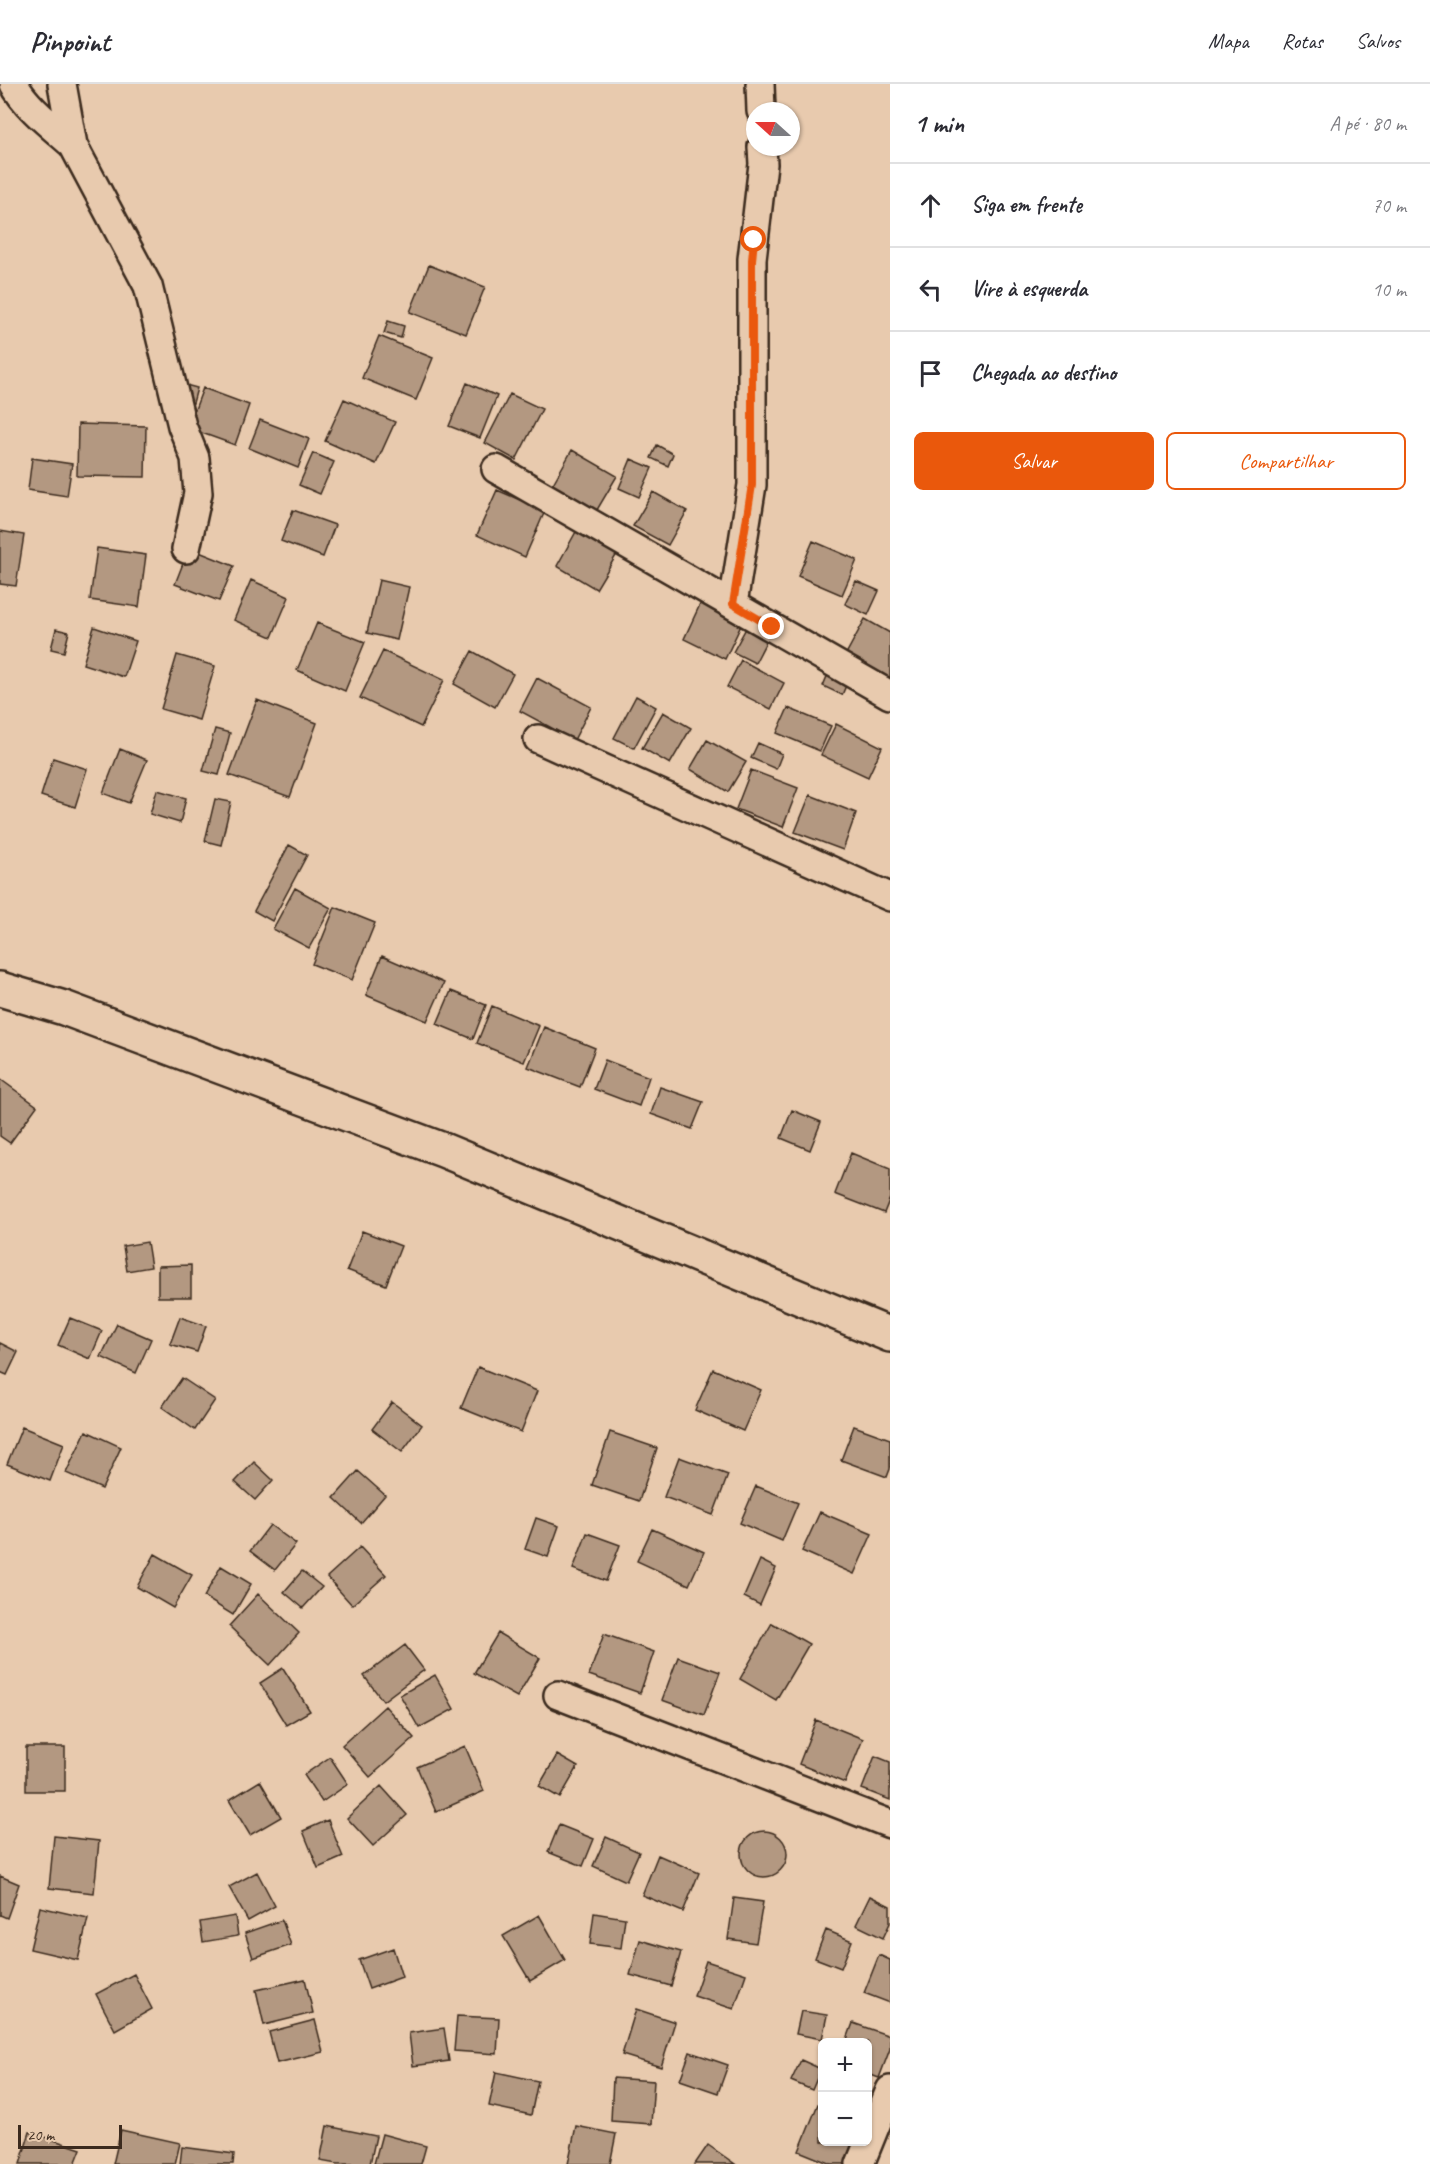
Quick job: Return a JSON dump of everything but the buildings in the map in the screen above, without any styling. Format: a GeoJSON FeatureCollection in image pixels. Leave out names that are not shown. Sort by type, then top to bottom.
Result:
{"type":"FeatureCollection","features":[{"type":"Feature","properties":{"kind":"highway"},"geometry":{"type":"LineString","coordinates":[[0,989],[64,1008],[443,1150],[890,1335]]}},
{"type":"Feature","properties":{"kind":"street"},"geometry":{"type":"LineString","coordinates":[[14,84],[17,91],[73,145]]}},
{"type":"Feature","properties":{"kind":"street"},"geometry":{"type":"LineString","coordinates":[[62,84],[73,145],[148,286],[182,426],[195,458],[198,493],[186,549]]}},
{"type":"Feature","properties":{"kind":"street"},"geometry":{"type":"LineString","coordinates":[[760,84],[761,102]]}},
{"type":"Feature","properties":{"kind":"street"},"geometry":{"type":"LineString","coordinates":[[733,604],[752,485],[752,260],[763,156]]}},
{"type":"Feature","properties":{"kind":"street"},"geometry":{"type":"LineString","coordinates":[[496,469],[890,695]]}},
{"type":"Feature","properties":{"kind":"street"},"geometry":{"type":"LineString","coordinates":[[538,739],[890,897]]}},
{"type":"Feature","properties":{"kind":"street"},"geometry":{"type":"LineString","coordinates":[[558,1695],[890,1824]]}},
{"type":"Feature","properties":{"kind":"street"},"geometry":{"type":"LineString","coordinates":[[860,2164],[890,2090]]}},
{"type":"Feature","properties":{"kind":"route"},"geometry":{"type":"LineString","coordinates":[[754,240],[752,260],[752,485],[733,604],[772,627]]}}]}
